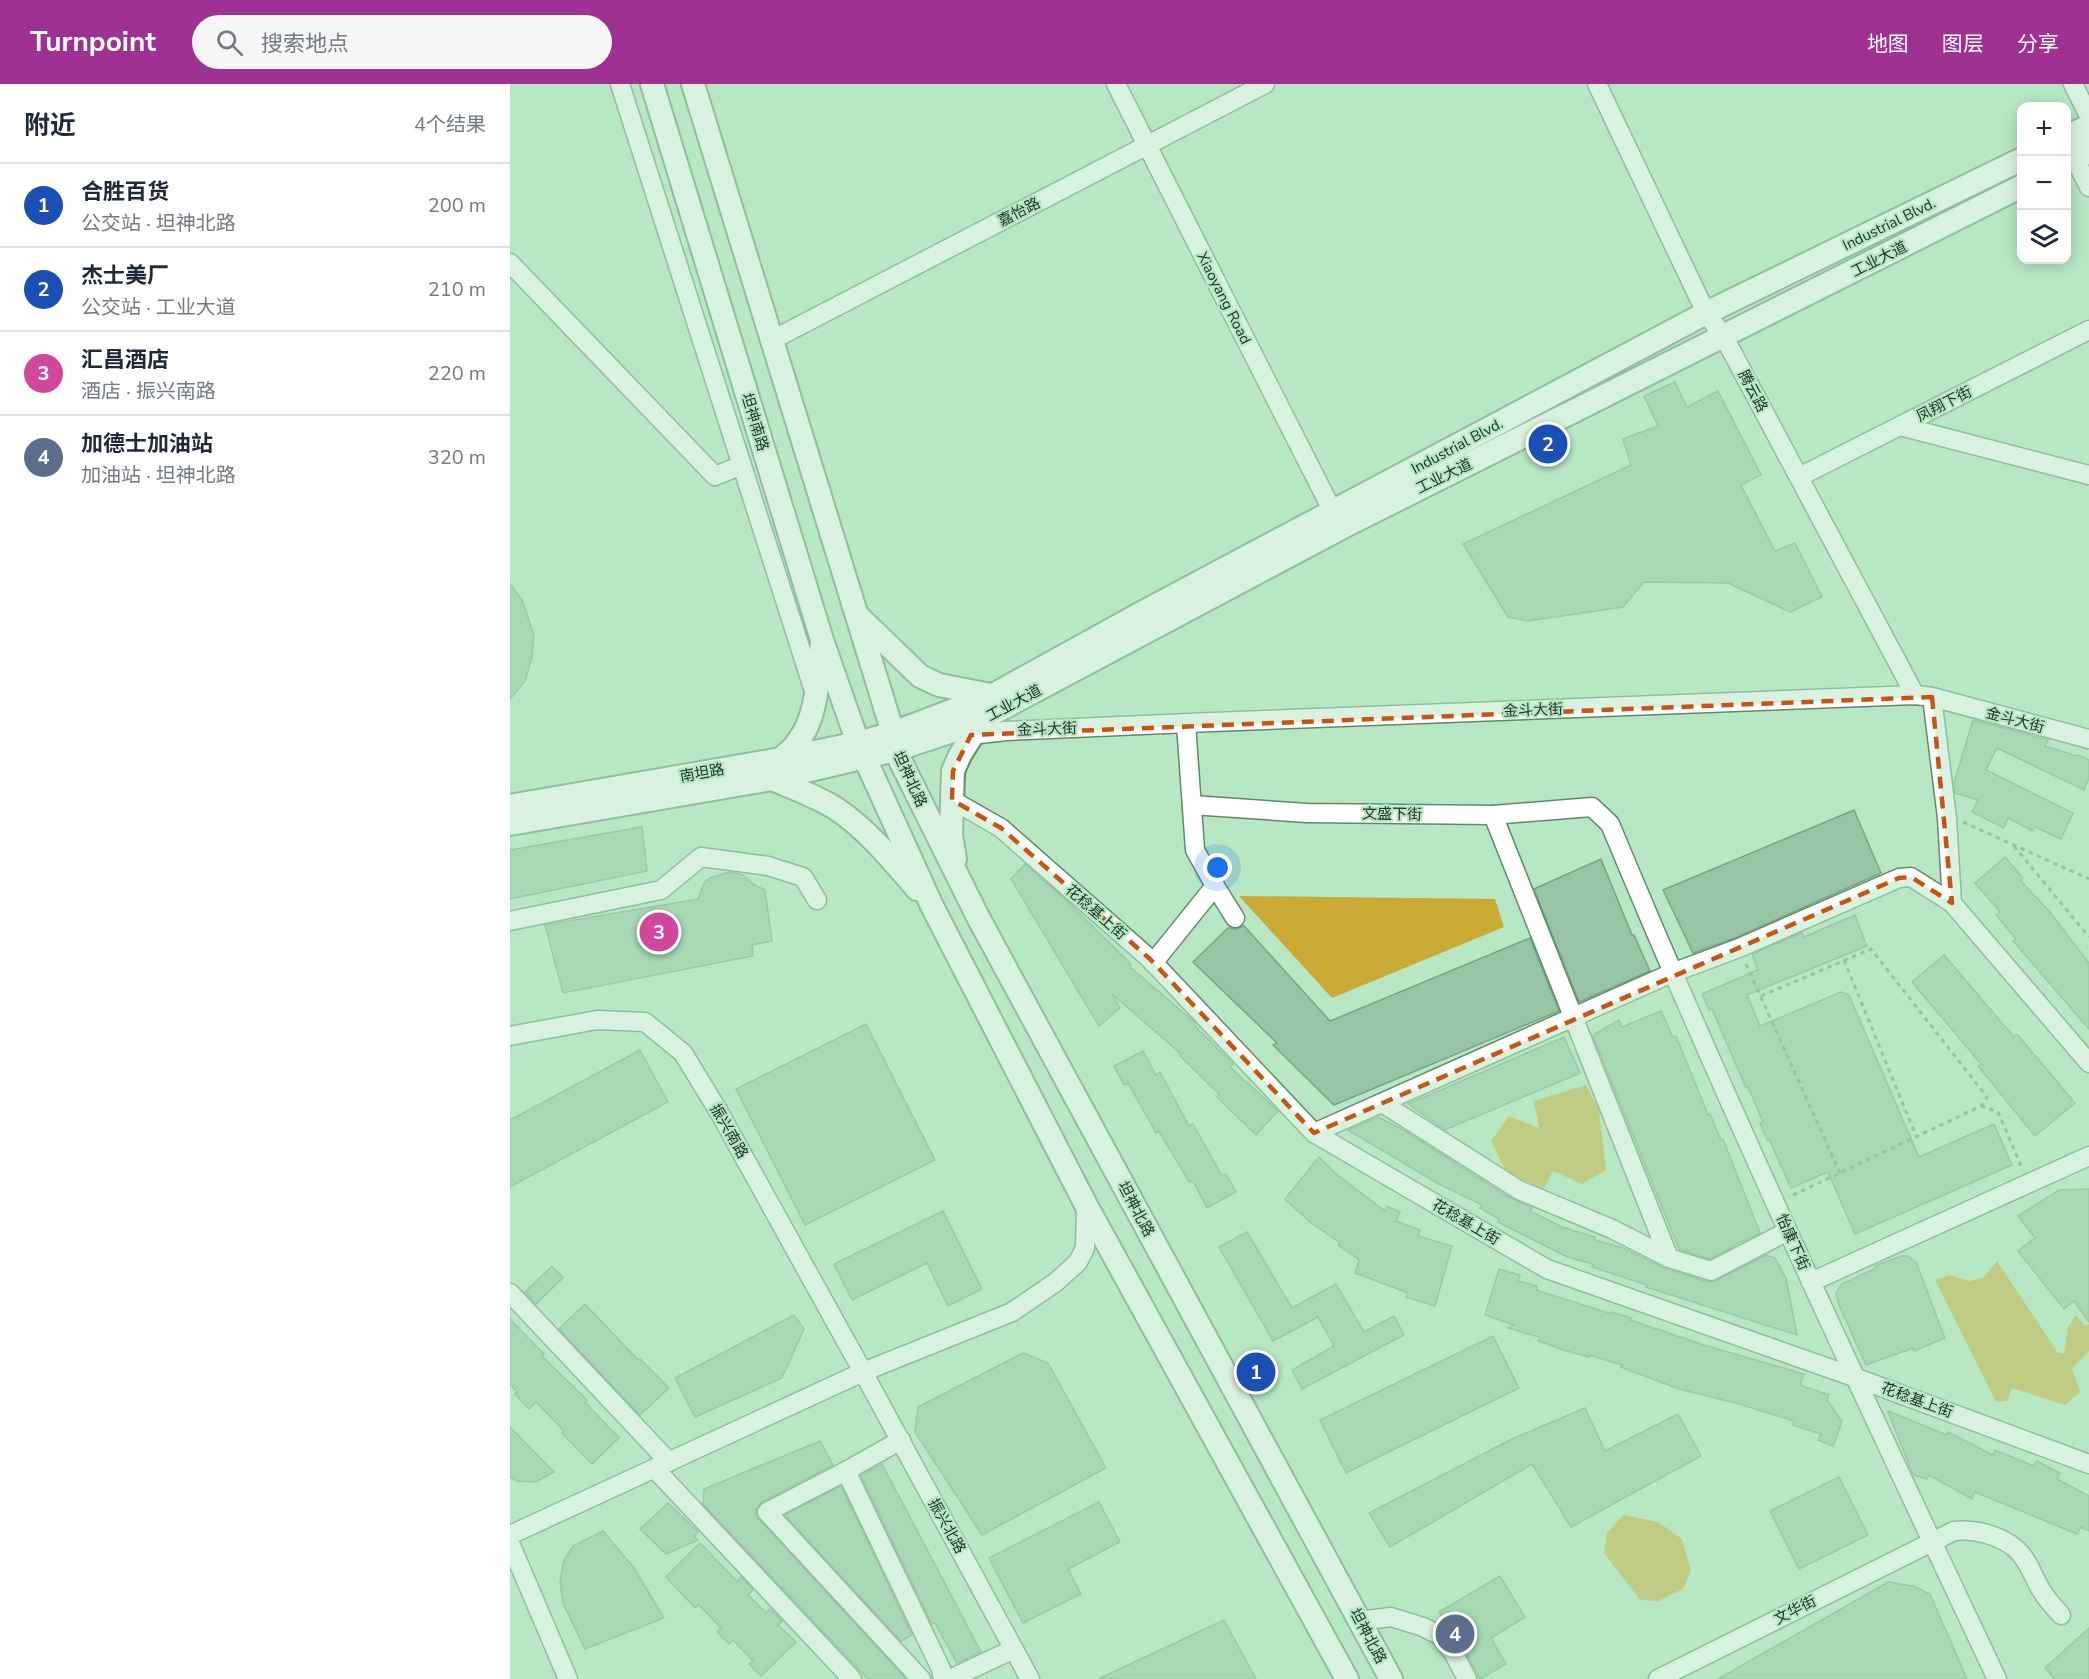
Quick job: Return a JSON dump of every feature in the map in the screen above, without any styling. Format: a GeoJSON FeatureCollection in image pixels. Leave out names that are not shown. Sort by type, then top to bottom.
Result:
{"type":"FeatureCollection","features":[{"type":"Feature","properties":{"kind":"main road","name":"坦神南路"},"geometry":{"type":"LineString","coordinates":[[652,84],[822,640],[861,750]]}},
{"type":"Feature","properties":{"kind":"main road"},"geometry":{"type":"LineString","coordinates":[[693,84],[894,741]]}},
{"type":"Feature","properties":{"kind":"main road"},"geometry":{"type":"LineString","coordinates":[[2071,135],[2089,126]]}},
{"type":"Feature","properties":{"kind":"main road","name":"Industrial Blvd."},"geometry":{"type":"LineString","coordinates":[[894,741],[993,695],[1143,612],[1706,313],[2017,161]]}},
{"type":"Feature","properties":{"kind":"main road","name":"工业大道"},"geometry":{"type":"LineString","coordinates":[[894,741],[971,725],[976,728],[1345,526],[2017,189]]}},
{"type":"Feature","properties":{"kind":"main road"},"geometry":{"type":"LineString","coordinates":[[856,614],[920,676],[939,685],[993,695]]}},
{"type":"Feature","properties":{"kind":"main road"},"geometry":{"type":"LineString","coordinates":[[822,640],[815,694],[808,722],[798,742],[776,769],[807,793],[835,808],[866,835],[932,906]]}},
{"type":"Feature","properties":{"kind":"main road"},"geometry":{"type":"LineString","coordinates":[[957,875],[951,835],[953,771],[976,728]]}},
{"type":"Feature","properties":{"kind":"main road","name":"南坦路"},"geometry":{"type":"LineString","coordinates":[[510,824],[776,769],[894,741]]}},
{"type":"Feature","properties":{"kind":"main road","name":"坦神北路"},"geometry":{"type":"LineString","coordinates":[[894,741],[984,930],[1391,1679]]}},
{"type":"Feature","properties":{"kind":"main road"},"geometry":{"type":"LineString","coordinates":[[861,750],[932,906],[1086,1205],[1347,1679]]}},
{"type":"Feature","properties":{"kind":"main road","name":"南坦路"},"geometry":{"type":"LineString","coordinates":[[510,806],[776,769]]}},
{"type":"Feature","properties":{"kind":"street"},"geometry":{"type":"LineString","coordinates":[[620,84],[815,694]]}},
{"type":"Feature","properties":{"kind":"street","name":"Xiaoyang Road"},"geometry":{"type":"LineString","coordinates":[[1116,84],[1334,512]]}},
{"type":"Feature","properties":{"kind":"street","name":"嘉怡路"},"geometry":{"type":"LineString","coordinates":[[772,340],[1265,84]]}},
{"type":"Feature","properties":{"kind":"street","name":"腾云路"},"geometry":{"type":"LineString","coordinates":[[1597,84],[1706,313],[1724,337],[1799,477],[1923,696]]}},
{"type":"Feature","properties":{"kind":"street"},"geometry":{"type":"LineString","coordinates":[[2073,84],[2089,116]]}},
{"type":"Feature","properties":{"kind":"street"},"geometry":{"type":"LineString","coordinates":[[2089,131],[2077,158],[2089,187]]}},
{"type":"Feature","properties":{"kind":"street"},"geometry":{"type":"LineString","coordinates":[[510,263],[715,476],[742,465]]}},
{"type":"Feature","properties":{"kind":"street","name":"凤翔下街"},"geometry":{"type":"LineString","coordinates":[[1799,477],[2089,330]]}},
{"type":"Feature","properties":{"kind":"street"},"geometry":{"type":"LineString","coordinates":[[1900,426],[2089,475]]}},
{"type":"Feature","properties":{"kind":"street"},"geometry":{"type":"LineString","coordinates":[[1923,696],[1947,818],[1952,903]]}},
{"type":"Feature","properties":{"kind":"street","name":"金斗大街"},"geometry":{"type":"LineString","coordinates":[[976,728],[1006,731],[1923,696],[2089,739]]}},
{"type":"Feature","properties":{"kind":"street"},"geometry":{"type":"LineString","coordinates":[[1186,724],[1195,850],[1235,918]]}},
{"type":"Feature","properties":{"kind":"street","name":"花稔基上街"},"geometry":{"type":"LineString","coordinates":[[952,800],[1001,828],[1153,963],[1314,1133],[1547,1269],[1854,1377],[2089,1464]]}},
{"type":"Feature","properties":{"kind":"street","name":"文盛下街"},"geometry":{"type":"LineString","coordinates":[[1192,805],[1307,813],[1493,815],[1592,807]]}},
{"type":"Feature","properties":{"kind":"street","name":"怡康下街"},"geometry":{"type":"LineString","coordinates":[[1592,807],[1610,824],[1672,973],[1811,1282],[1997,1679]]}},
{"type":"Feature","properties":{"kind":"street"},"geometry":{"type":"LineString","coordinates":[[1493,815],[1670,1258]]}},
{"type":"Feature","properties":{"kind":"street"},"geometry":{"type":"LineString","coordinates":[[510,921],[661,890],[700,857],[768,866],[803,877],[817,900]]}},
{"type":"Feature","properties":{"kind":"street"},"geometry":{"type":"LineString","coordinates":[[1314,1133],[1672,973],[1739,948],[1899,878],[1911,877],[1952,903],[2089,1063]]}},
{"type":"Feature","properties":{"kind":"street"},"geometry":{"type":"LineString","coordinates":[[1153,963],[1215,886]]}},
{"type":"Feature","properties":{"kind":"street","name":"振兴南路"},"geometry":{"type":"LineString","coordinates":[[510,1036],[597,1020],[645,1022],[682,1053],[719,1112],[863,1372]]}},
{"type":"Feature","properties":{"kind":"street"},"geometry":{"type":"LineString","coordinates":[[1382,1103],[1519,1190],[1612,1229],[1670,1258],[1711,1271],[1788,1231]]}},
{"type":"Feature","properties":{"kind":"street"},"geometry":{"type":"LineString","coordinates":[[1811,1282],[2089,1156]]}},
{"type":"Feature","properties":{"kind":"street"},"geometry":{"type":"LineString","coordinates":[[510,1535],[863,1372],[1012,1312],[1056,1282],[1078,1262],[1085,1248],[1086,1205]]}},
{"type":"Feature","properties":{"kind":"street"},"geometry":{"type":"LineString","coordinates":[[510,1293],[852,1679]]}},
{"type":"Feature","properties":{"kind":"street","name":"振兴北路"},"geometry":{"type":"LineString","coordinates":[[863,1372],[1030,1679]]}},
{"type":"Feature","properties":{"kind":"street"},"geometry":{"type":"LineString","coordinates":[[901,1440],[767,1512],[921,1679]]}},
{"type":"Feature","properties":{"kind":"street"},"geometry":{"type":"LineString","coordinates":[[846,1471],[941,1669],[943,1679]]}},
{"type":"Feature","properties":{"kind":"street","name":"文华街"},"geometry":{"type":"LineString","coordinates":[[1658,1679],[1954,1531],[1971,1529],[1994,1537],[2016,1549],[2031,1570],[2043,1593],[2061,1615]]}},
{"type":"Feature","properties":{"kind":"street"},"geometry":{"type":"LineString","coordinates":[[510,1543],[568,1679]]}},
{"type":"Feature","properties":{"kind":"street"},"geometry":{"type":"LineString","coordinates":[[1359,1621],[1391,1617],[1423,1627],[1441,1636],[1454,1654],[1467,1679]]}},
{"type":"Feature","properties":{"kind":"street"},"geometry":{"type":"LineString","coordinates":[[950,1679],[1014,1649]]}},
{"type":"Feature","properties":{"kind":"path"},"geometry":{"type":"LineString","coordinates":[[1947,818],[1963,821],[2089,879]]}},
{"type":"Feature","properties":{"kind":"path"},"geometry":{"type":"LineString","coordinates":[[2011,843],[2089,937]]}},
{"type":"Feature","properties":{"kind":"path"},"geometry":{"type":"LineString","coordinates":[[1739,948],[1840,1173]]}},
{"type":"Feature","properties":{"kind":"path"},"geometry":{"type":"LineString","coordinates":[[1761,996],[1871,949],[1987,1097],[1981,1106],[1776,1203]]}},
{"type":"Feature","properties":{"kind":"path"},"geometry":{"type":"LineString","coordinates":[[1844,960],[1916,1137]]}},
{"type":"Feature","properties":{"kind":"path"},"geometry":{"type":"LineString","coordinates":[[1981,1106],[1998,1112],[2029,1183]]}},
{"type":"Feature","properties":{"kind":"highlighted area"},"geometry":{"type":"Polygon","coordinates":[[[1932,697],[1952,903],[1911,877],[1899,878],[1314,1133],[1150,959],[1001,828],[952,800],[953,771],[971,735],[1932,697]]]}},
{"type":"Feature","properties":{"kind":"shaded area"},"geometry":{"type":"Polygon","coordinates":[[[1239,896],[1495,899],[1504,927],[1332,998],[1239,896]]]}},
{"type":"Feature","properties":{"kind":"shaded area"},"geometry":{"type":"Polygon","coordinates":[[[1586,1085],[1599,1110],[1606,1170],[1582,1184],[1553,1171],[1544,1189],[1506,1172],[1491,1141],[1509,1116],[1539,1128],[1534,1101],[1586,1085]]]}},
{"type":"Feature","properties":{"kind":"shaded area"},"geometry":{"type":"Polygon","coordinates":[[[1997,1261],[2058,1353],[2064,1353],[2068,1327],[2076,1315],[2085,1326],[2089,1324],[2089,1351],[2072,1368],[2080,1392],[2065,1405],[2012,1388],[2007,1401],[1996,1402],[1935,1280],[1949,1275],[1969,1281],[1983,1278],[1997,1261]]]}},
{"type":"Feature","properties":{"kind":"shaded area"},"geometry":{"type":"Polygon","coordinates":[[[1623,1515],[1658,1522],[1682,1539],[1691,1571],[1683,1589],[1658,1601],[1640,1600],[1604,1553],[1607,1533],[1623,1515]]]}},
{"type":"Feature","properties":{"kind":"building"},"geometry":{"type":"Polygon","coordinates":[[[1675,382],[1687,407],[1718,391],[1761,475],[1741,485],[1775,551],[1795,543],[1822,597],[1790,612],[1728,583],[1644,582],[1623,607],[1528,621],[1508,617],[1463,544],[1631,465],[1623,439],[1658,426],[1644,396],[1675,382]]]}},
{"type":"Feature","properties":{"kind":"building"},"geometry":{"type":"Polygon","coordinates":[[[510,584],[522,600],[534,635],[532,657],[525,681],[510,699],[510,584]]]}},
{"type":"Feature","properties":{"kind":"building"},"geometry":{"type":"Polygon","coordinates":[[[1973,720],[2048,740],[2045,746],[2089,760],[2089,778],[2084,790],[1997,748],[1986,770],[2073,813],[2061,839],[2035,827],[2033,831],[2008,818],[2004,828],[1972,812],[1978,800],[1955,793],[1954,783],[1973,720]]]}},
{"type":"Feature","properties":{"kind":"building"},"geometry":{"type":"Polygon","coordinates":[[[1854,810],[1881,873],[1735,938],[1693,953],[1663,890],[1854,810]]]}},
{"type":"Feature","properties":{"kind":"building"},"geometry":{"type":"Polygon","coordinates":[[[642,827],[647,871],[510,899],[510,850],[642,827]]]}},
{"type":"Feature","properties":{"kind":"building"},"geometry":{"type":"Polygon","coordinates":[[[2005,857],[2023,878],[2021,881],[2049,911],[2089,963],[2089,1029],[2013,941],[2016,939],[1996,915],[2000,912],[1975,883],[2005,857]]]}},
{"type":"Feature","properties":{"kind":"building"},"geometry":{"type":"Polygon","coordinates":[[[1601,859],[1632,935],[1650,971],[1579,1002],[1534,889],[1601,859]]]}},
{"type":"Feature","properties":{"kind":"building"},"geometry":{"type":"Polygon","coordinates":[[[1025,864],[1069,903],[1131,964],[1129,966],[1194,1022],[1196,1027],[1233,1064],[1230,1067],[1278,1111],[1256,1135],[1217,1097],[1219,1094],[1180,1056],[1181,1054],[1112,994],[1120,1008],[1099,1026],[1011,879],[1025,864]]]}},
{"type":"Feature","properties":{"kind":"building"},"geometry":{"type":"Polygon","coordinates":[[[729,872],[743,875],[753,884],[765,890],[772,941],[752,945],[753,956],[563,993],[545,925],[698,899],[704,883],[710,878],[729,872]]]}},
{"type":"Feature","properties":{"kind":"building"},"geometry":{"type":"Polygon","coordinates":[[[1855,915],[1867,946],[1747,995],[1760,1026],[1841,992],[1849,995],[1919,1157],[1994,1124],[2012,1165],[1855,1234],[1828,1172],[1791,1188],[1769,1139],[1767,1140],[1760,1123],[1763,1122],[1748,1087],[1746,1088],[1712,1009],[1709,1010],[1702,994],[1758,970],[1752,954],[1802,933],[1804,937],[1855,915]]]}},
{"type":"Feature","properties":{"kind":"building"},"geometry":{"type":"Polygon","coordinates":[[[1244,926],[1330,1021],[1530,938],[1559,1011],[1334,1105],[1273,1045],[1277,1043],[1193,962],[1228,928],[1236,929],[1244,926]]]}},
{"type":"Feature","properties":{"kind":"building"},"geometry":{"type":"Polygon","coordinates":[[[1944,955],[2014,1037],[2017,1034],[2075,1103],[2035,1136],[1978,1066],[1981,1064],[1912,982],[1944,955]]]}},
{"type":"Feature","properties":{"kind":"building"},"geometry":{"type":"Polygon","coordinates":[[[1661,1011],[1673,1037],[1676,1036],[1708,1115],[1710,1114],[1721,1140],[1723,1139],[1760,1233],[1710,1259],[1679,1249],[1593,1036],[1619,1020],[1622,1027],[1661,1011]]]}},
{"type":"Feature","properties":{"kind":"building"},"geometry":{"type":"Polygon","coordinates":[[[866,1024],[935,1160],[805,1225],[736,1089],[866,1024]]]}},
{"type":"Feature","properties":{"kind":"building"},"geometry":{"type":"Polygon","coordinates":[[[1564,1037],[1580,1073],[1445,1130],[1408,1104],[1564,1037]]]}},
{"type":"Feature","properties":{"kind":"building"},"geometry":{"type":"Polygon","coordinates":[[[640,1050],[668,1102],[510,1187],[510,1120],[640,1050]]]}},
{"type":"Feature","properties":{"kind":"building"},"geometry":{"type":"Polygon","coordinates":[[[1143,1051],[1156,1075],[1160,1072],[1189,1126],[1193,1124],[1222,1176],[1226,1174],[1236,1192],[1207,1208],[1193,1181],[1189,1182],[1159,1131],[1156,1133],[1128,1083],[1124,1085],[1114,1066],[1143,1051]]]}},
{"type":"Feature","properties":{"kind":"building"},"geometry":{"type":"Polygon","coordinates":[[[1378,1117],[1403,1130],[1505,1195],[1532,1208],[1530,1211],[1562,1227],[1623,1248],[1665,1269],[1708,1282],[1715,1281],[1766,1255],[1775,1258],[1786,1278],[1797,1335],[1646,1287],[1647,1285],[1592,1267],[1593,1264],[1567,1257],[1498,1222],[1499,1219],[1480,1208],[1482,1205],[1439,1184],[1348,1130],[1378,1117]]]}},
{"type":"Feature","properties":{"kind":"building"},"geometry":{"type":"Polygon","coordinates":[[[1319,1157],[1335,1173],[1385,1211],[1387,1206],[1400,1212],[1396,1221],[1420,1230],[1418,1236],[1452,1246],[1435,1306],[1406,1297],[1408,1293],[1355,1273],[1359,1260],[1310,1222],[1285,1199],[1319,1157]]]}},
{"type":"Feature","properties":{"kind":"building"},"geometry":{"type":"Polygon","coordinates":[[[2089,1189],[2089,1322],[2074,1301],[2064,1309],[2018,1251],[2035,1238],[2018,1216],[2059,1190],[2089,1189]]]}},
{"type":"Feature","properties":{"kind":"building"},"geometry":{"type":"Polygon","coordinates":[[[943,1211],[982,1289],[948,1306],[927,1263],[852,1300],[834,1264],[943,1211]]]}},
{"type":"Feature","properties":{"kind":"building"},"geometry":{"type":"Polygon","coordinates":[[[1247,1232],[1292,1308],[1336,1284],[1364,1332],[1394,1316],[1404,1335],[1302,1389],[1292,1370],[1334,1346],[1318,1317],[1273,1341],[1219,1247],[1247,1232]]]}},
{"type":"Feature","properties":{"kind":"building"},"geometry":{"type":"Polygon","coordinates":[[[1901,1256],[1908,1256],[1916,1262],[1945,1338],[1914,1351],[1913,1348],[1866,1365],[1839,1305],[1836,1293],[1842,1284],[1876,1268],[1875,1266],[1901,1256]]]}},
{"type":"Feature","properties":{"kind":"building"},"geometry":{"type":"Polygon","coordinates":[[[552,1266],[563,1278],[536,1304],[525,1292],[552,1266]]]}},
{"type":"Feature","properties":{"kind":"building"},"geometry":{"type":"Polygon","coordinates":[[[1499,1269],[1520,1275],[1518,1281],[1537,1286],[1536,1290],[1631,1318],[1630,1320],[1707,1346],[1804,1374],[1800,1385],[1829,1395],[1827,1400],[1842,1421],[1833,1446],[1818,1440],[1821,1434],[1793,1425],[1794,1421],[1679,1389],[1621,1367],[1622,1365],[1570,1352],[1538,1341],[1539,1337],[1508,1328],[1514,1325],[1485,1315],[1499,1269]]]}},
{"type":"Feature","properties":{"kind":"building"},"geometry":{"type":"Polygon","coordinates":[[[585,1304],[638,1360],[640,1359],[669,1388],[640,1415],[559,1329],[585,1304]]]}},
{"type":"Feature","properties":{"kind":"building"},"geometry":{"type":"Polygon","coordinates":[[[794,1315],[804,1329],[782,1378],[695,1417],[675,1378],[794,1315]]]}},
{"type":"Feature","properties":{"kind":"building"},"geometry":{"type":"Polygon","coordinates":[[[510,1319],[544,1354],[542,1356],[587,1400],[585,1402],[619,1438],[592,1464],[536,1402],[529,1409],[515,1394],[517,1392],[510,1384],[510,1319]]]}},
{"type":"Feature","properties":{"kind":"building"},"geometry":{"type":"Polygon","coordinates":[[[1493,1336],[1519,1388],[1346,1473],[1320,1420],[1493,1336]]]}},
{"type":"Feature","properties":{"kind":"building"},"geometry":{"type":"Polygon","coordinates":[[[1023,1353],[1048,1363],[1106,1468],[982,1535],[915,1432],[918,1407],[1023,1353]]]}},
{"type":"Feature","properties":{"kind":"building"},"geometry":{"type":"Polygon","coordinates":[[[1585,1408],[1605,1451],[1678,1414],[1701,1456],[1571,1527],[1532,1464],[1390,1547],[1369,1513],[1512,1439],[1585,1408]]]}},
{"type":"Feature","properties":{"kind":"building"},"geometry":{"type":"Polygon","coordinates":[[[1888,1411],[1947,1435],[1948,1432],[1993,1455],[1995,1450],[2034,1466],[2037,1461],[2060,1473],[2057,1479],[2089,1496],[2089,1531],[2081,1527],[2077,1534],[1975,1492],[1972,1499],[1929,1475],[1927,1479],[1913,1475],[1888,1411]]]}},
{"type":"Feature","properties":{"kind":"building"},"geometry":{"type":"Polygon","coordinates":[[[510,1427],[554,1472],[536,1482],[517,1481],[510,1477],[510,1427]]]}},
{"type":"Feature","properties":{"kind":"building"},"geometry":{"type":"Polygon","coordinates":[[[820,1441],[833,1465],[762,1502],[756,1510],[756,1516],[906,1679],[868,1679],[703,1504],[704,1489],[820,1441]]]}},
{"type":"Feature","properties":{"kind":"building"},"geometry":{"type":"Polygon","coordinates":[[[882,1464],[981,1652],[957,1663],[935,1623],[932,1624],[861,1476],[882,1464]]]}},
{"type":"Feature","properties":{"kind":"building"},"geometry":{"type":"Polygon","coordinates":[[[1839,1477],[1868,1535],[1799,1569],[1770,1511],[1839,1477]]]}},
{"type":"Feature","properties":{"kind":"building"},"geometry":{"type":"Polygon","coordinates":[[[841,1486],[912,1635],[901,1641],[785,1515],[841,1486]]]}},
{"type":"Feature","properties":{"kind":"building"},"geometry":{"type":"Polygon","coordinates":[[[1099,1502],[1120,1542],[1068,1569],[1081,1594],[1023,1623],[989,1558],[1099,1502]]]}},
{"type":"Feature","properties":{"kind":"building"},"geometry":{"type":"Polygon","coordinates":[[[668,1503],[698,1532],[694,1536],[698,1540],[666,1554],[640,1529],[668,1503]]]}},
{"type":"Feature","properties":{"kind":"building"},"geometry":{"type":"Polygon","coordinates":[[[603,1531],[634,1568],[664,1618],[585,1649],[563,1603],[560,1581],[564,1560],[573,1546],[603,1531]]]}},
{"type":"Feature","properties":{"kind":"building"},"geometry":{"type":"Polygon","coordinates":[[[700,1543],[737,1581],[741,1577],[753,1590],[748,1595],[766,1613],[770,1609],[782,1621],[778,1625],[796,1642],[761,1676],[749,1664],[753,1661],[733,1640],[729,1644],[717,1632],[721,1628],[699,1605],[695,1608],[666,1577],[700,1543]]]}},
{"type":"Feature","properties":{"kind":"building"},"geometry":{"type":"Polygon","coordinates":[[[1500,1576],[1525,1617],[1491,1638],[1506,1664],[1480,1679],[1464,1649],[1439,1612],[1500,1576]]]}},
{"type":"Feature","properties":{"kind":"building"},"geometry":{"type":"Polygon","coordinates":[[[1888,1582],[1913,1586],[1930,1594],[1967,1679],[1718,1679],[1888,1582]]]}},
{"type":"Feature","properties":{"kind":"building"},"geometry":{"type":"Polygon","coordinates":[[[1224,1620],[1256,1679],[1098,1679],[1224,1620]]]}},
{"type":"Feature","properties":{"kind":"building"},"geometry":{"type":"Polygon","coordinates":[[[2089,1628],[2089,1679],[2055,1679],[2045,1668],[2089,1628]]]}},
{"type":"Feature","properties":{"kind":"place","name":"杰士美厂"},"geometry":{"type":"Point","coordinates":[1548,444]}},
{"type":"Feature","properties":{"kind":"place","name":"汇昌酒店"},"geometry":{"type":"Point","coordinates":[659,932]}},
{"type":"Feature","properties":{"kind":"place","name":"合胜百货"},"geometry":{"type":"Point","coordinates":[1256,1372]}},
{"type":"Feature","properties":{"kind":"place","name":"加德士加油站"},"geometry":{"type":"Point","coordinates":[1455,1634]}}]}
